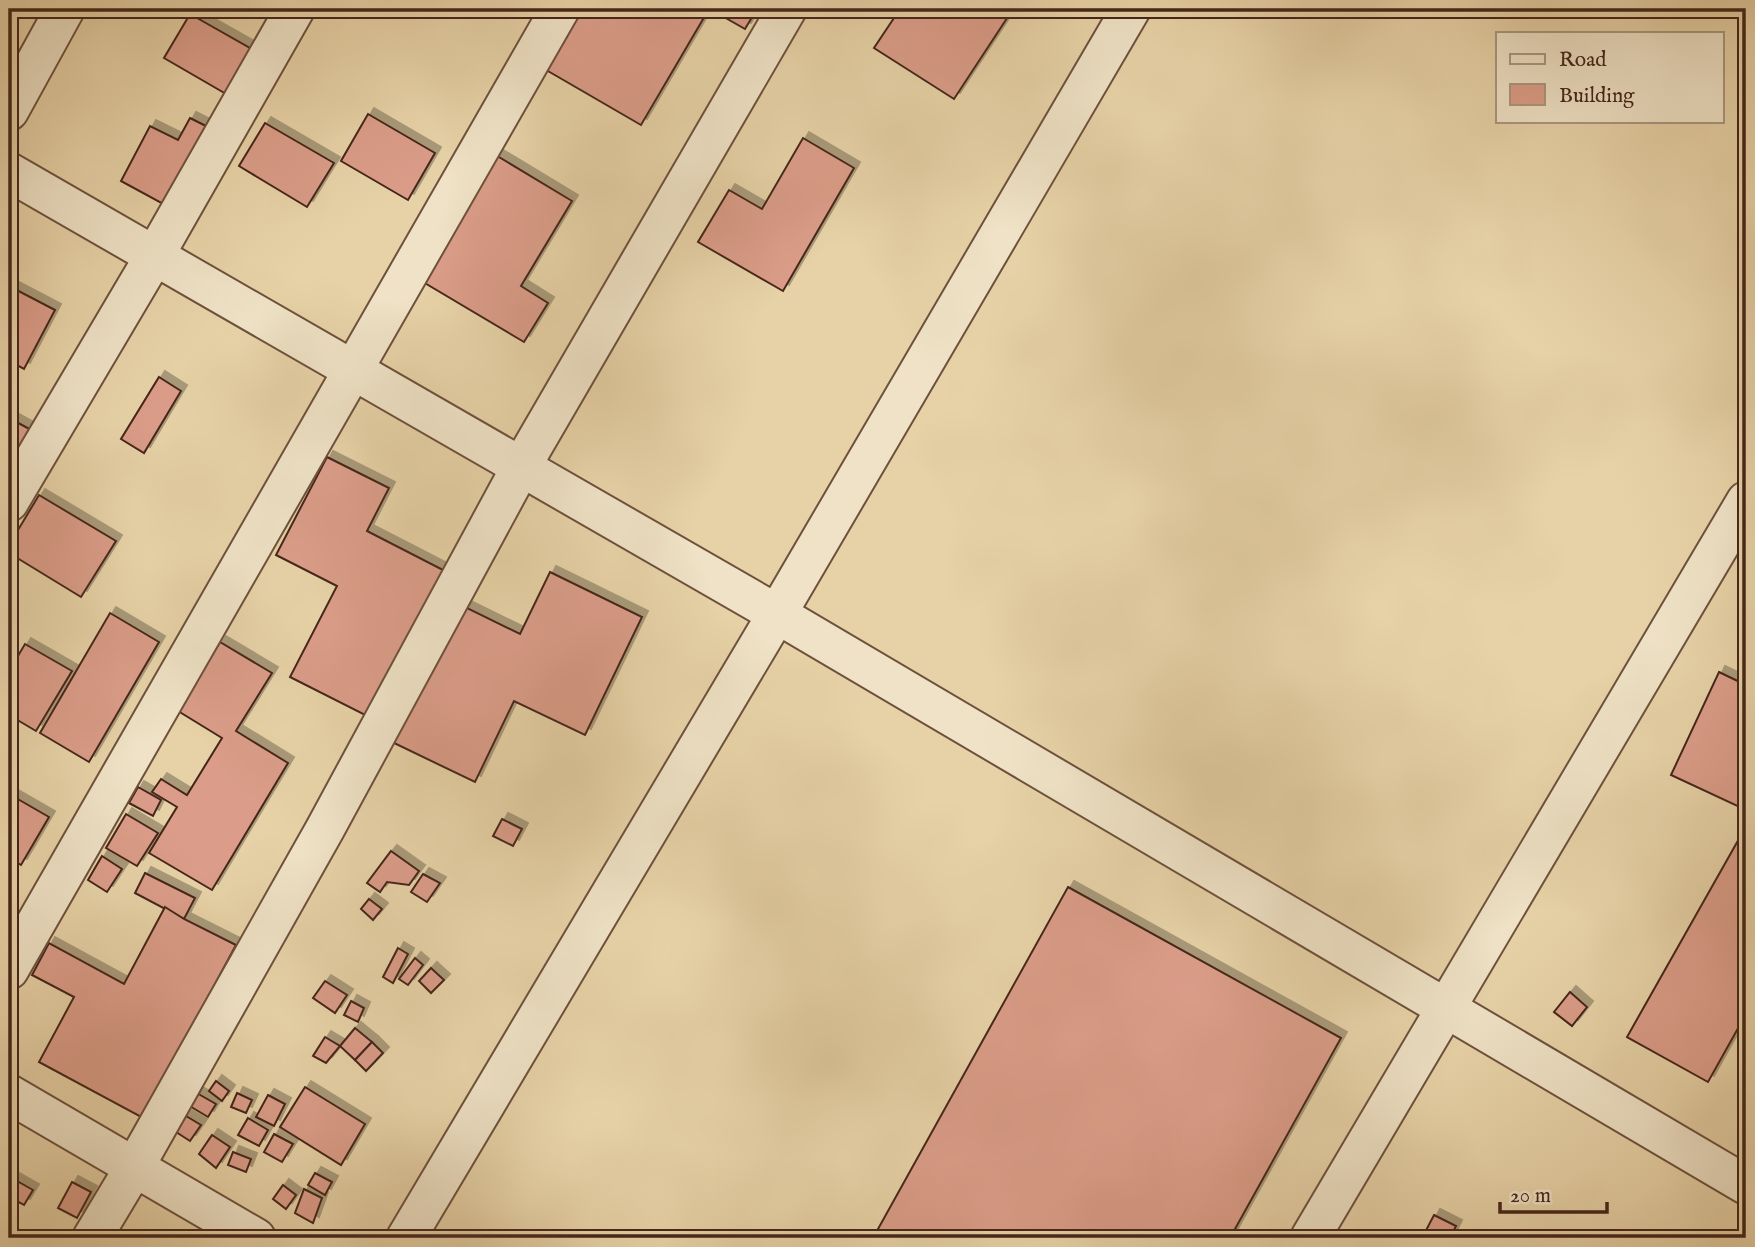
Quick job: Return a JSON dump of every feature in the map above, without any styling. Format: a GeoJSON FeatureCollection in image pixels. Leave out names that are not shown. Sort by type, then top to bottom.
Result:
{"type":"FeatureCollection","features":[{"type":"Feature","properties":{"kind":"street"},"geometry":{"type":"LineString","coordinates":[[9,111],[65,9]]}},
{"type":"Feature","properties":{"kind":"street"},"geometry":{"type":"LineString","coordinates":[[9,502],[155,255],[295,9]]}},
{"type":"Feature","properties":{"kind":"street"},"geometry":{"type":"LineString","coordinates":[[9,970],[560,9]]}},
{"type":"Feature","properties":{"kind":"street"},"geometry":{"type":"LineString","coordinates":[[93,1238],[325,829],[521,467],[788,9]]}},
{"type":"Feature","properties":{"kind":"street"},"geometry":{"type":"LineString","coordinates":[[406,1238],[777,614],[1131,9]]}},
{"type":"Feature","properties":{"kind":"street"},"geometry":{"type":"LineString","coordinates":[[9,172],[777,614],[1746,1185]]}},
{"type":"Feature","properties":{"kind":"street"},"geometry":{"type":"LineString","coordinates":[[1310,1238],[1746,501]]}},
{"type":"Feature","properties":{"kind":"street"},"geometry":{"type":"LineString","coordinates":[[9,1094],[256,1238]]}},
{"type":"Feature","properties":{"kind":"building"},"geometry":{"type":"Polygon","coordinates":[[[574,9],[709,9],[641,125],[541,67],[574,9]]]}},
{"type":"Feature","properties":{"kind":"building"},"geometry":{"type":"Polygon","coordinates":[[[710,9],[757,9],[745,29],[710,9]]]}},
{"type":"Feature","properties":{"kind":"building"},"geometry":{"type":"Polygon","coordinates":[[[900,9],[1013,9],[954,99],[874,48],[900,9]]]}},
{"type":"Feature","properties":{"kind":"building"},"geometry":{"type":"Polygon","coordinates":[[[190,14],[259,53],[233,98],[164,58],[190,14]]]}},
{"type":"Feature","properties":{"kind":"building"},"geometry":{"type":"Polygon","coordinates":[[[368,114],[435,153],[408,200],[341,161],[368,114]]]}},
{"type":"Feature","properties":{"kind":"building"},"geometry":{"type":"Polygon","coordinates":[[[190,118],[208,127],[165,205],[121,181],[150,126],[178,140],[190,118]]]}},
{"type":"Feature","properties":{"kind":"building"},"geometry":{"type":"Polygon","coordinates":[[[265,123],[334,163],[307,207],[239,166],[265,123]]]}},
{"type":"Feature","properties":{"kind":"building"},"geometry":{"type":"Polygon","coordinates":[[[803,138],[854,168],[783,291],[698,242],[729,190],[762,209],[803,138]]]}},
{"type":"Feature","properties":{"kind":"building"},"geometry":{"type":"Polygon","coordinates":[[[494,154],[572,201],[521,286],[548,303],[524,342],[418,279],[494,154]]]}},
{"type":"Feature","properties":{"kind":"building"},"geometry":{"type":"Polygon","coordinates":[[[9,286],[55,310],[24,369],[9,361],[9,286]]]}},
{"type":"Feature","properties":{"kind":"building"},"geometry":{"type":"Polygon","coordinates":[[[159,377],[181,391],[144,453],[121,439],[159,377]]]}},
{"type":"Feature","properties":{"kind":"building"},"geometry":{"type":"Polygon","coordinates":[[[9,418],[35,432],[9,480],[9,418]]]}},
{"type":"Feature","properties":{"kind":"building"},"geometry":{"type":"Polygon","coordinates":[[[327,457],[389,488],[367,531],[445,571],[369,717],[290,677],[337,586],[276,555],[327,457]]]}},
{"type":"Feature","properties":{"kind":"building"},"geometry":{"type":"Polygon","coordinates":[[[39,495],[116,541],[81,597],[9,553],[9,545],[39,495]]]}},
{"type":"Feature","properties":{"kind":"building"},"geometry":{"type":"Polygon","coordinates":[[[550,572],[642,617],[585,735],[514,701],[475,782],[392,742],[459,604],[520,634],[550,572]]]}},
{"type":"Feature","properties":{"kind":"building"},"geometry":{"type":"Polygon","coordinates":[[[110,613],[159,642],[89,762],[40,733],[110,613]]]}},
{"type":"Feature","properties":{"kind":"building"},"geometry":{"type":"Polygon","coordinates":[[[220,642],[272,673],[236,731],[288,763],[212,890],[149,853],[177,807],[152,792],[161,779],[187,795],[222,738],[178,711],[220,642]]]}},
{"type":"Feature","properties":{"kind":"building"},"geometry":{"type":"Polygon","coordinates":[[[25,644],[72,671],[36,731],[9,715],[9,671],[25,644]]]}},
{"type":"Feature","properties":{"kind":"building"},"geometry":{"type":"Polygon","coordinates":[[[1719,672],[1746,685],[1746,810],[1671,775],[1719,672]]]}},
{"type":"Feature","properties":{"kind":"building"},"geometry":{"type":"Polygon","coordinates":[[[138,787],[161,800],[153,816],[129,803],[138,787]]]}},
{"type":"Feature","properties":{"kind":"building"},"geometry":{"type":"Polygon","coordinates":[[[9,794],[49,817],[21,865],[9,858],[9,794]]]}},
{"type":"Feature","properties":{"kind":"building"},"geometry":{"type":"Polygon","coordinates":[[[126,814],[158,833],[137,866],[106,848],[126,814]]]}},
{"type":"Feature","properties":{"kind":"building"},"geometry":{"type":"Polygon","coordinates":[[[502,819],[522,829],[513,846],[493,836],[502,819]]]}},
{"type":"Feature","properties":{"kind":"building"},"geometry":{"type":"Polygon","coordinates":[[[1744,830],[1746,1014],[1708,1082],[1627,1037],[1744,830]]]}},
{"type":"Feature","properties":{"kind":"building"},"geometry":{"type":"Polygon","coordinates":[[[391,851],[419,871],[409,885],[387,882],[380,892],[367,883],[391,851]]]}},
{"type":"Feature","properties":{"kind":"building"},"geometry":{"type":"Polygon","coordinates":[[[102,856],[122,869],[107,892],[88,880],[102,856]]]}},
{"type":"Feature","properties":{"kind":"building"},"geometry":{"type":"Polygon","coordinates":[[[145,873],[195,898],[184,919],[135,893],[145,873]]]}},
{"type":"Feature","properties":{"kind":"building"},"geometry":{"type":"Polygon","coordinates":[[[423,874],[440,883],[427,902],[411,892],[423,874]]]}},
{"type":"Feature","properties":{"kind":"building"},"geometry":{"type":"Polygon","coordinates":[[[1068,887],[1341,1038],[1230,1238],[873,1238],[1068,887]]]}},
{"type":"Feature","properties":{"kind":"building"},"geometry":{"type":"Polygon","coordinates":[[[369,899],[382,909],[373,920],[361,909],[369,899]]]}},
{"type":"Feature","properties":{"kind":"building"},"geometry":{"type":"Polygon","coordinates":[[[165,907],[236,945],[143,1118],[39,1062],[74,997],[32,975],[49,943],[124,984],[165,907]]]}},
{"type":"Feature","properties":{"kind":"building"},"geometry":{"type":"Polygon","coordinates":[[[398,948],[408,954],[393,983],[383,977],[398,948]]]}},
{"type":"Feature","properties":{"kind":"building"},"geometry":{"type":"Polygon","coordinates":[[[415,958],[423,965],[408,985],[399,979],[415,958]]]}},
{"type":"Feature","properties":{"kind":"building"},"geometry":{"type":"Polygon","coordinates":[[[431,968],[444,980],[431,993],[419,981],[431,968]]]}},
{"type":"Feature","properties":{"kind":"building"},"geometry":{"type":"Polygon","coordinates":[[[325,981],[347,995],[335,1013],[313,998],[325,981]]]}},
{"type":"Feature","properties":{"kind":"building"},"geometry":{"type":"Polygon","coordinates":[[[1570,992],[1587,1007],[1572,1026],[1554,1012],[1570,992]]]}},
{"type":"Feature","properties":{"kind":"building"},"geometry":{"type":"Polygon","coordinates":[[[351,1001],[364,1008],[358,1022],[344,1015],[351,1001]]]}},
{"type":"Feature","properties":{"kind":"building"},"geometry":{"type":"Polygon","coordinates":[[[355,1028],[372,1042],[355,1060],[340,1046],[355,1028]]]}},
{"type":"Feature","properties":{"kind":"building"},"geometry":{"type":"Polygon","coordinates":[[[325,1037],[340,1046],[326,1063],[313,1056],[325,1037]]]}},
{"type":"Feature","properties":{"kind":"building"},"geometry":{"type":"Polygon","coordinates":[[[372,1042],[383,1053],[366,1071],[355,1060],[372,1042]]]}},
{"type":"Feature","properties":{"kind":"building"},"geometry":{"type":"Polygon","coordinates":[[[216,1081],[229,1091],[222,1101],[209,1091],[216,1081]]]}},
{"type":"Feature","properties":{"kind":"building"},"geometry":{"type":"Polygon","coordinates":[[[305,1087],[365,1124],[341,1165],[280,1127],[305,1087]]]}},
{"type":"Feature","properties":{"kind":"building"},"geometry":{"type":"Polygon","coordinates":[[[195,1092],[216,1104],[208,1117],[188,1105],[195,1092]]]}},
{"type":"Feature","properties":{"kind":"building"},"geometry":{"type":"Polygon","coordinates":[[[237,1093],[252,1100],[246,1113],[231,1107],[237,1093]]]}},
{"type":"Feature","properties":{"kind":"building"},"geometry":{"type":"Polygon","coordinates":[[[268,1095],[285,1104],[274,1126],[256,1117],[268,1095]]]}},
{"type":"Feature","properties":{"kind":"building"},"geometry":{"type":"Polygon","coordinates":[[[186,1116],[201,1125],[190,1141],[176,1132],[186,1116]]]}},
{"type":"Feature","properties":{"kind":"building"},"geometry":{"type":"Polygon","coordinates":[[[248,1118],[268,1130],[259,1146],[238,1135],[248,1118]]]}},
{"type":"Feature","properties":{"kind":"building"},"geometry":{"type":"Polygon","coordinates":[[[274,1134],[293,1144],[282,1162],[264,1152],[274,1134]]]}},
{"type":"Feature","properties":{"kind":"building"},"geometry":{"type":"Polygon","coordinates":[[[212,1135],[230,1147],[216,1168],[199,1154],[212,1135]]]}},
{"type":"Feature","properties":{"kind":"building"},"geometry":{"type":"Polygon","coordinates":[[[233,1152],[251,1159],[246,1172],[228,1165],[233,1152]]]}},
{"type":"Feature","properties":{"kind":"building"},"geometry":{"type":"Polygon","coordinates":[[[315,1173],[332,1182],[325,1195],[308,1185],[315,1173]]]}},
{"type":"Feature","properties":{"kind":"building"},"geometry":{"type":"Polygon","coordinates":[[[10,1177],[33,1190],[24,1205],[9,1197],[10,1177]]]}},
{"type":"Feature","properties":{"kind":"building"},"geometry":{"type":"Polygon","coordinates":[[[72,1182],[91,1192],[77,1218],[58,1208],[72,1182]]]}},
{"type":"Feature","properties":{"kind":"building"},"geometry":{"type":"Polygon","coordinates":[[[283,1185],[296,1195],[286,1209],[273,1199],[283,1185]]]}},
{"type":"Feature","properties":{"kind":"building"},"geometry":{"type":"Polygon","coordinates":[[[304,1189],[322,1198],[313,1223],[295,1213],[304,1189]]]}},
{"type":"Feature","properties":{"kind":"building"},"geometry":{"type":"Polygon","coordinates":[[[1434,1215],[1456,1226],[1450,1238],[1422,1238],[1434,1215]]]}}]}
